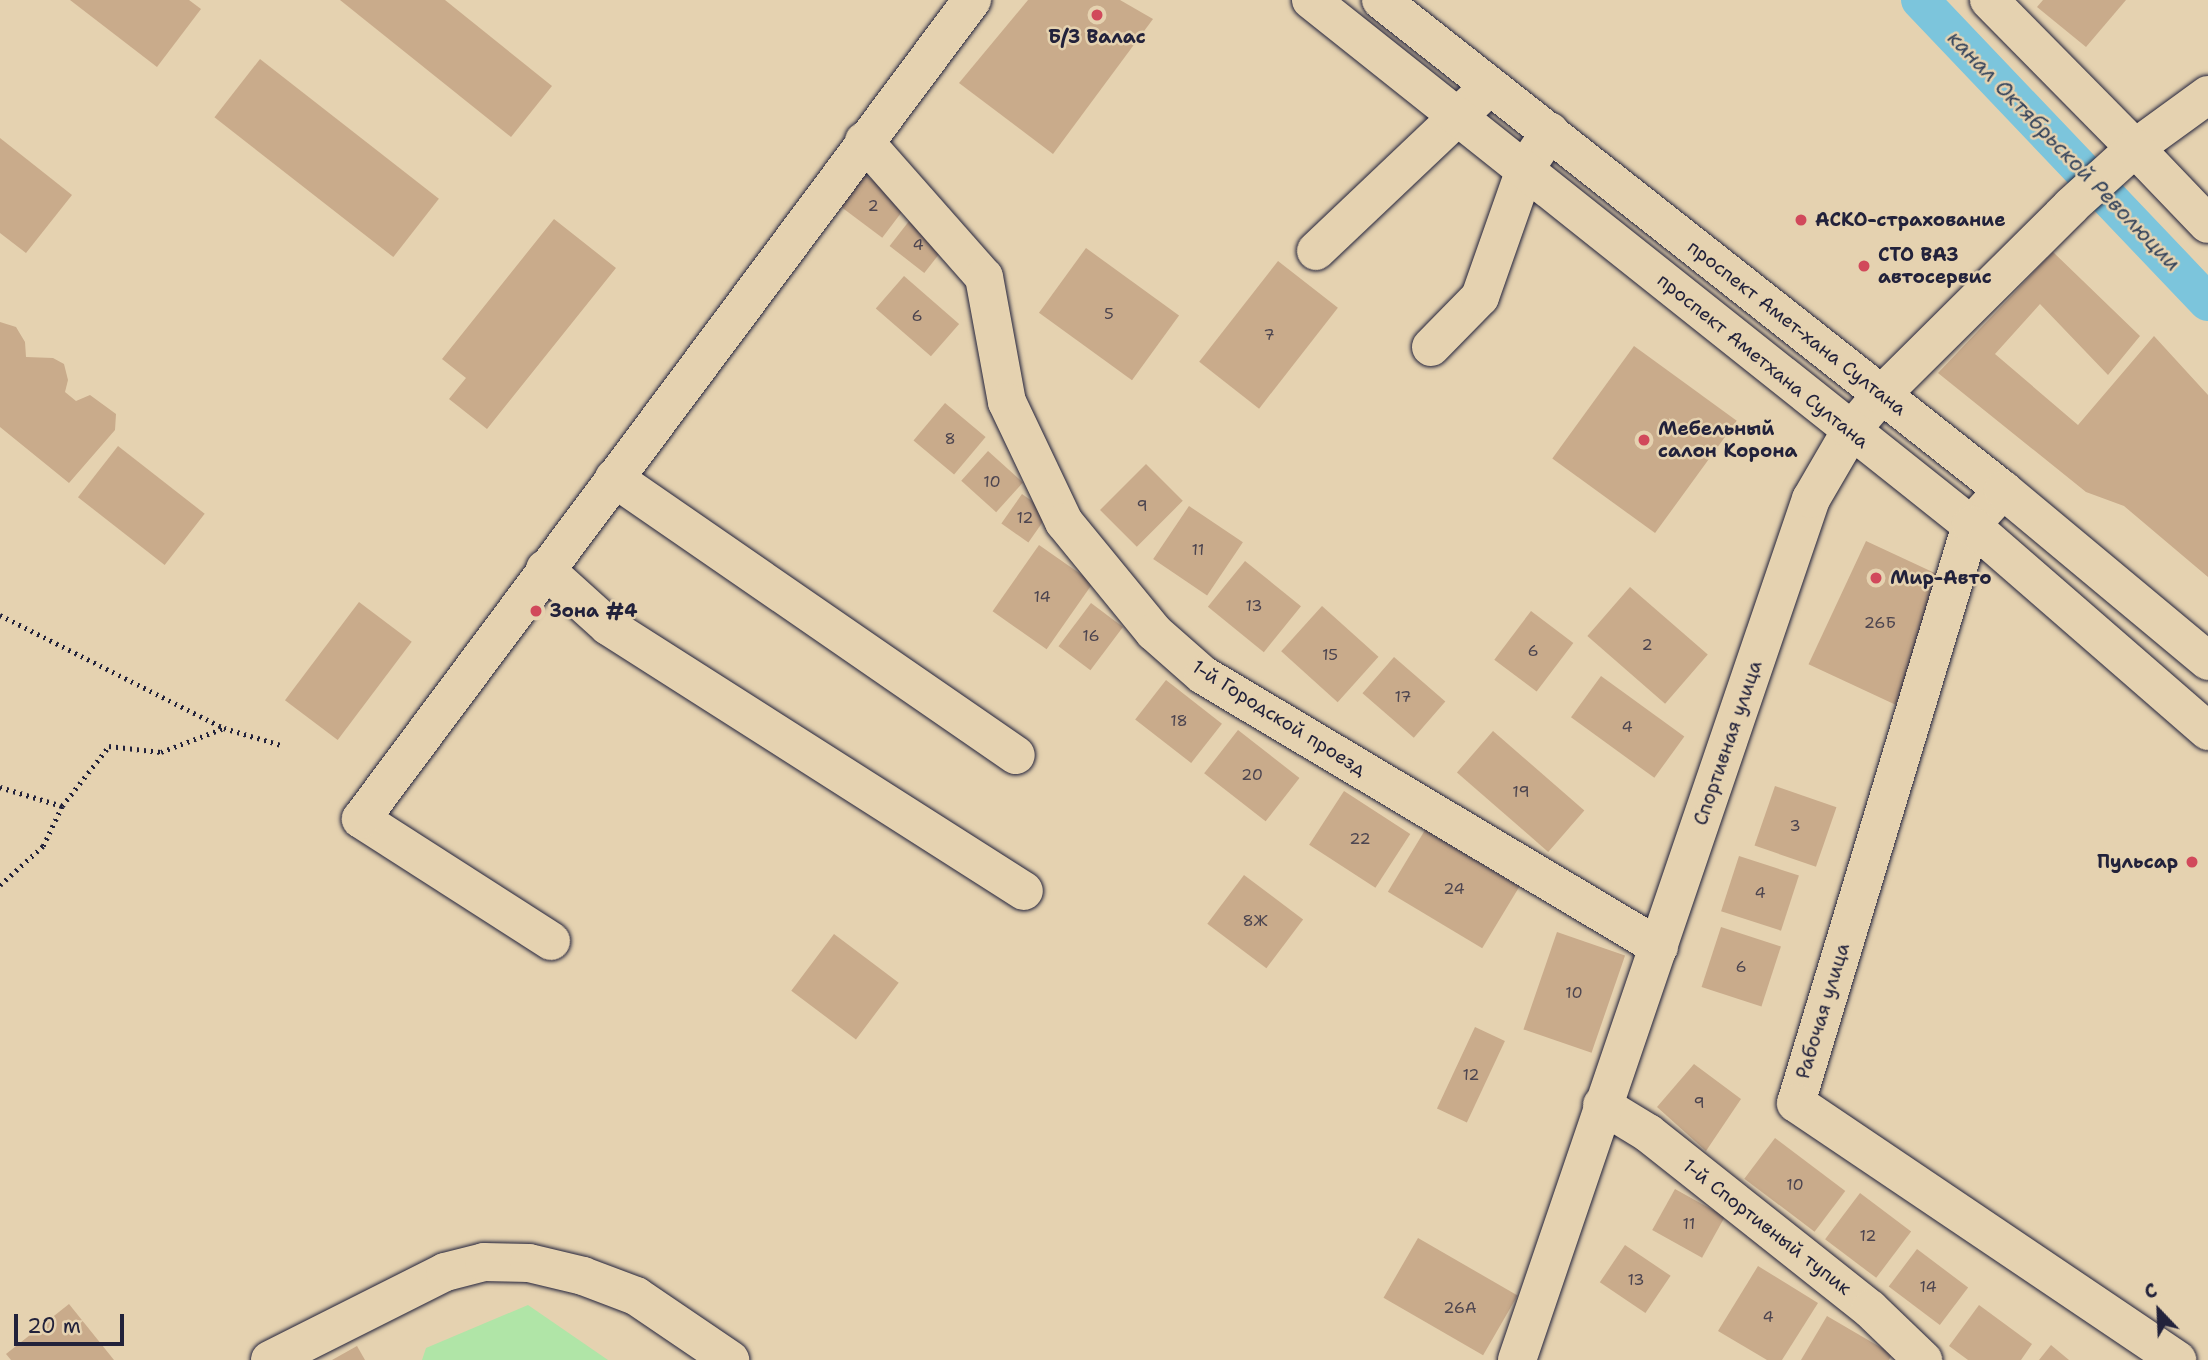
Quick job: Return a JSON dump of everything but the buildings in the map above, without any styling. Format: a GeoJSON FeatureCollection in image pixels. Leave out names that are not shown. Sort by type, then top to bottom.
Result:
{"type":"FeatureCollection","features":[{"type":"Feature","properties":{"kind":"street"},"geometry":{"type":"LineString","coordinates":[[551,941],[361,818],[864,141],[972,0]]}},
{"type":"Feature","properties":{"kind":"street","name":"проспект Аметхана Султана"},"geometry":{"type":"LineString","coordinates":[[1311,0],[1460,115],[1850,432],[1971,525],[2208,731]]}},
{"type":"Feature","properties":{"kind":"street","name":"проспект Амет-хана Султана"},"geometry":{"type":"LineString","coordinates":[[1381,0],[2003,489],[2208,661]]}},
{"type":"Feature","properties":{"kind":"street"},"geometry":{"type":"LineString","coordinates":[[1989,0],[2208,224]]}},
{"type":"Feature","properties":{"kind":"street"},"geometry":{"type":"LineString","coordinates":[[1316,251],[1489,87]]}},
{"type":"Feature","properties":{"kind":"street","name":"Спортивная улица"},"geometry":{"type":"LineString","coordinates":[[1517,1360],[1811,499],[1850,432],[1881,395],[2071,206],[2135,148],[2208,95]]}},
{"type":"Feature","properties":{"kind":"street"},"geometry":{"type":"LineString","coordinates":[[1431,347],[1480,298],[1525,169],[1550,132]]}},
{"type":"Feature","properties":{"kind":"street","name":"1-й Городской проезд"},"geometry":{"type":"LineString","coordinates":[[864,141],[984,277],[1007,402],[1064,522],[1154,632],[1203,675],[1659,947]]}},
{"type":"Feature","properties":{"kind":"street"},"geometry":{"type":"LineString","coordinates":[[614,478],[1016,755]]}},
{"type":"Feature","properties":{"kind":"street","name":"Рабочая улица"},"geometry":{"type":"LineString","coordinates":[[2003,489],[1971,525],[1796,1102],[2176,1360]]}},
{"type":"Feature","properties":{"kind":"street"},"geometry":{"type":"LineString","coordinates":[[545,569],[608,626],[1024,891]]}},
{"type":"Feature","properties":{"kind":"street","name":"1-й Спортивный тупик"},"geometry":{"type":"LineString","coordinates":[[1602,1105],[1648,1133],[1839,1284],[1923,1360]]}},
{"type":"Feature","properties":{"kind":"street"},"geometry":{"type":"LineString","coordinates":[[270,1360],[445,1272],[484,1262],[528,1263],[583,1276],[636,1296],[730,1360]]}},
{"type":"Feature","properties":{"kind":"path"},"geometry":{"type":"LineString","coordinates":[[0,615],[225,728],[281,745]]}},
{"type":"Feature","properties":{"kind":"path"},"geometry":{"type":"LineString","coordinates":[[0,885],[43,846],[62,806],[109,746],[161,752],[225,728]]}},
{"type":"Feature","properties":{"kind":"path"},"geometry":{"type":"LineString","coordinates":[[0,787],[62,806]]}},
{"type":"Feature","properties":{"kind":"green space"},"geometry":{"type":"Polygon","coordinates":[[[528,1305],[608,1360],[422,1360],[426,1348],[528,1305]]]}},
{"type":"Feature","properties":{"kind":"waterway","name":"канал Октябрьской Революции"},"geometry":{"type":"LineString","coordinates":[[1920,0],[2208,302]]}},
{"type":"Feature","properties":{"kind":"place","name":"Б/З Валас"},"geometry":{"type":"Point","coordinates":[1097,15]}},
{"type":"Feature","properties":{"kind":"place","name":"АСКО-страхование"},"geometry":{"type":"Point","coordinates":[1801,220]}},
{"type":"Feature","properties":{"kind":"place","name":"СТО ВАЗ автосервис"},"geometry":{"type":"Point","coordinates":[1864,266]}},
{"type":"Feature","properties":{"kind":"place","name":"Мебельный салон Корона"},"geometry":{"type":"Point","coordinates":[1644,440]}},
{"type":"Feature","properties":{"kind":"place","name":"Мир-Авто"},"geometry":{"type":"Point","coordinates":[1876,578]}},
{"type":"Feature","properties":{"kind":"place","name":"Зона #4"},"geometry":{"type":"Point","coordinates":[536,611]}},
{"type":"Feature","properties":{"kind":"place","name":"Пульсар"},"geometry":{"type":"Point","coordinates":[2192,862]}}]}
